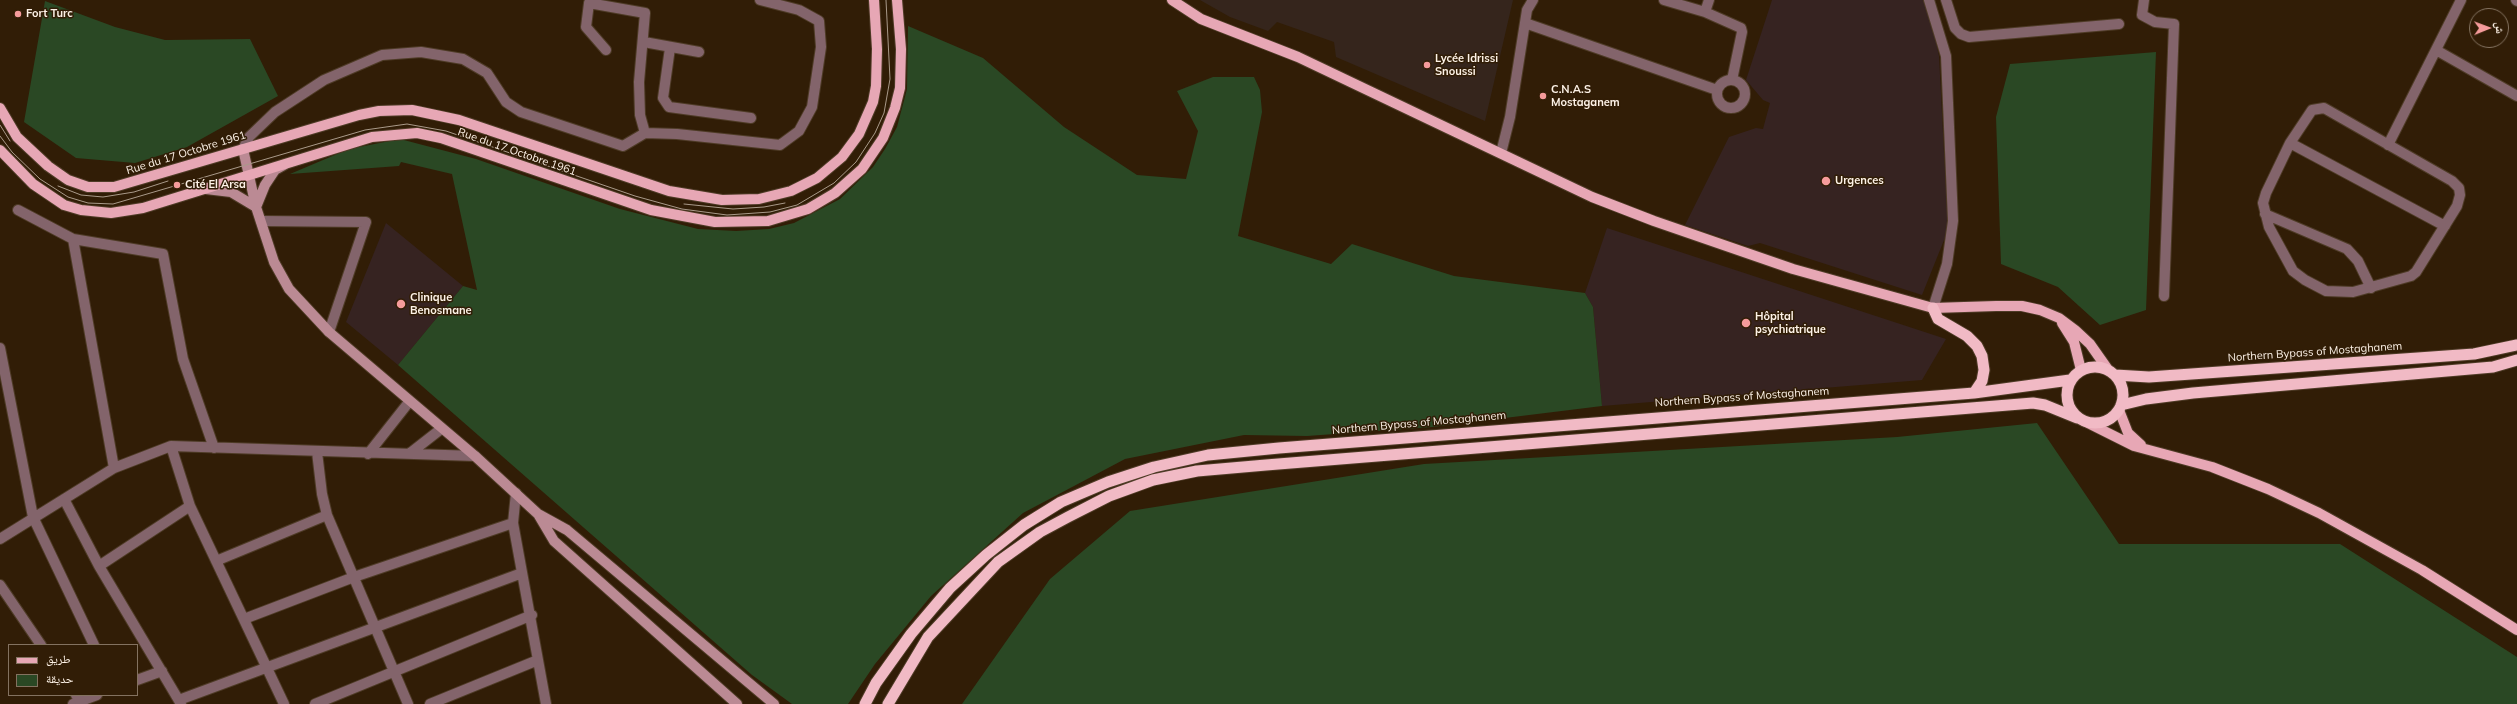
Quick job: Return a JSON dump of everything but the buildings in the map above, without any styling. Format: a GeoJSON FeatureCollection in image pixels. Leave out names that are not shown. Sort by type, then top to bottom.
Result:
{"type":"FeatureCollection","features":[{"type":"Feature","properties":{"kind":"highway"},"geometry":{"type":"LineString","coordinates":[[1933,308],[1938,319],[1967,336],[1977,346],[1982,356],[1984,370],[1982,381],[1974,393]]}},
{"type":"Feature","properties":{"kind":"highway","name":"Northern Bypass of Mostaghanem"},"geometry":{"type":"LineString","coordinates":[[2112,373],[2149,378],[2474,354],[2517,345]]}},
{"type":"Feature","properties":{"kind":"highway"},"geometry":{"type":"LineString","coordinates":[[888,704],[928,637],[998,562],[1040,532],[1068,517],[1109,496],[1153,480],[1220,469],[2033,403],[2045,405],[2081,420],[2105,422],[2120,408],[2146,399],[2193,393],[2493,367],[2517,360]]}},
{"type":"Feature","properties":{"kind":"highway"},"geometry":{"type":"LineString","coordinates":[[2081,420],[2068,404],[2067,388],[2070,380],[2081,370],[2095,367],[2112,373],[2123,390],[2120,408]]}},
{"type":"Feature","properties":{"kind":"highway","name":"Northern Bypass of Mostaghanem"},"geometry":{"type":"LineString","coordinates":[[865,704],[876,683],[911,634],[950,588],[986,555],[1024,525],[1061,502],[1108,482],[1154,467],[1208,454],[1271,448],[1974,393],[2070,380]]}},
{"type":"Feature","properties":{"kind":"main road","name":"Rue du 17 Octobre 1961"},"geometry":{"type":"LineString","coordinates":[[0,108],[17,137],[48,166],[68,180],[88,187],[114,187],[359,115],[380,111],[412,110],[459,120],[675,193],[722,200],[775,196],[791,191],[817,178],[842,156],[859,134],[872,102],[876,86],[877,50],[874,0]]}},
{"type":"Feature","properties":{"kind":"main road","name":"Rue du 17 Octobre 1961"},"geometry":{"type":"LineString","coordinates":[[0,150],[19,171],[49,196],[64,205],[97,213],[125,212],[206,189],[372,137],[417,133],[441,138],[627,202],[674,216],[695,220],[734,223],[781,218],[808,209],[835,193],[862,169],[883,138],[895,108],[900,88],[901,49],[897,0]]}},
{"type":"Feature","properties":{"kind":"main road"},"geometry":{"type":"LineString","coordinates":[[1172,0],[1201,19],[1298,57],[1592,197],[1654,221],[1793,269],[1933,308],[2022,306],[2040,310],[2059,318],[2090,344],[2112,373]]}},
{"type":"Feature","properties":{"kind":"main road"},"geometry":{"type":"LineString","coordinates":[[243,149],[256,207],[274,262],[289,289],[329,332],[409,402],[475,456],[538,514],[567,530],[774,704]]}},
{"type":"Feature","properties":{"kind":"main road"},"geometry":{"type":"LineString","coordinates":[[256,207],[265,185],[275,170],[285,164]]}},
{"type":"Feature","properties":{"kind":"main road"},"geometry":{"type":"LineString","coordinates":[[206,189],[231,192],[256,207]]}},
{"type":"Feature","properties":{"kind":"main road"},"geometry":{"type":"LineString","coordinates":[[2059,318],[2074,342],[2081,370]]}},
{"type":"Feature","properties":{"kind":"main road"},"geometry":{"type":"LineString","coordinates":[[2120,408],[2128,433],[2149,451]]}},
{"type":"Feature","properties":{"kind":"main road"},"geometry":{"type":"LineString","coordinates":[[2081,420],[2149,451],[2212,467],[2319,513],[2422,570],[2517,630]]}},
{"type":"Feature","properties":{"kind":"main road"},"geometry":{"type":"LineString","coordinates":[[538,514],[554,541],[737,704]]}},
{"type":"Feature","properties":{"kind":"street"},"geometry":{"type":"LineString","coordinates":[[243,149],[248,137],[275,112],[324,80],[382,55],[420,52],[463,59],[487,73],[506,102],[521,112],[623,146],[644,133],[677,134],[780,145],[799,131],[812,107],[821,47],[820,21],[799,10],[760,0]]}},
{"type":"Feature","properties":{"kind":"street"},"geometry":{"type":"LineString","coordinates":[[1501,153],[1510,117],[1516,71],[1527,10],[1533,0]]}},
{"type":"Feature","properties":{"kind":"street"},"geometry":{"type":"LineString","coordinates":[[1664,0],[1705,12],[1738,25],[1741,28],[1742,32],[1732,80]]}},
{"type":"Feature","properties":{"kind":"street"},"geometry":{"type":"LineString","coordinates":[[1705,12],[1709,0]]}},
{"type":"Feature","properties":{"kind":"street"},"geometry":{"type":"LineString","coordinates":[[1929,0],[1946,56],[1953,221],[1947,264],[1933,308]]}},
{"type":"Feature","properties":{"kind":"street"},"geometry":{"type":"LineString","coordinates":[[1946,0],[1955,28],[1961,34],[1968,37],[2119,24]]}},
{"type":"Feature","properties":{"kind":"street"},"geometry":{"type":"LineString","coordinates":[[2144,0],[2142,15],[2155,22],[2174,24],[2164,296]]}},
{"type":"Feature","properties":{"kind":"street"},"geometry":{"type":"LineString","coordinates":[[2388,145],[2460,4],[2468,0]]}},
{"type":"Feature","properties":{"kind":"street"},"geometry":{"type":"LineString","coordinates":[[606,50],[586,27],[589,3],[645,13],[644,42],[639,82],[640,115],[644,133]]}},
{"type":"Feature","properties":{"kind":"street"},"geometry":{"type":"LineString","coordinates":[[1525,23],[1717,90]]}},
{"type":"Feature","properties":{"kind":"street"},"geometry":{"type":"LineString","coordinates":[[644,42],[670,48],[699,52]]}},
{"type":"Feature","properties":{"kind":"street"},"geometry":{"type":"LineString","coordinates":[[670,48],[663,98],[669,107],[751,118]]}},
{"type":"Feature","properties":{"kind":"street"},"geometry":{"type":"LineString","coordinates":[[2436,50],[2517,96]]}},
{"type":"Feature","properties":{"kind":"street"},"geometry":{"type":"LineString","coordinates":[[1732,80],[1741,84],[1745,92],[1744,101],[1737,108],[1728,109],[1720,104],[1717,90],[1723,82],[1732,80]]}},
{"type":"Feature","properties":{"kind":"street"},"geometry":{"type":"LineString","coordinates":[[2324,108],[2452,181],[2459,188],[2460,195],[2457,206],[2416,272],[2411,276],[2371,288],[2353,292],[2334,292],[2326,291],[2305,280],[2293,271],[2269,227],[2265,214],[2264,203],[2266,192],[2290,143],[2312,110],[2324,108]]}},
{"type":"Feature","properties":{"kind":"street"},"geometry":{"type":"LineString","coordinates":[[2290,143],[2445,226]]}},
{"type":"Feature","properties":{"kind":"street"},"geometry":{"type":"LineString","coordinates":[[18,210],[73,240],[160,252],[164,256],[183,359],[214,448]]}},
{"type":"Feature","properties":{"kind":"street"},"geometry":{"type":"LineString","coordinates":[[2265,214],[2347,249],[2358,261],[2371,288]]}},
{"type":"Feature","properties":{"kind":"street"},"geometry":{"type":"LineString","coordinates":[[261,221],[366,222],[329,332]]}},
{"type":"Feature","properties":{"kind":"street"},"geometry":{"type":"LineString","coordinates":[[73,240],[114,468]]}},
{"type":"Feature","properties":{"kind":"street"},"geometry":{"type":"LineString","coordinates":[[0,348],[2,372],[33,518],[94,644]]}},
{"type":"Feature","properties":{"kind":"street"},"geometry":{"type":"LineString","coordinates":[[368,454],[409,402]]}},
{"type":"Feature","properties":{"kind":"street"},"geometry":{"type":"LineString","coordinates":[[409,454],[441,429]]}},
{"type":"Feature","properties":{"kind":"street"},"geometry":{"type":"LineString","coordinates":[[171,446],[190,506],[284,704]]}},
{"type":"Feature","properties":{"kind":"street"},"geometry":{"type":"LineString","coordinates":[[0,538],[114,468],[171,446],[368,454],[475,456]]}},
{"type":"Feature","properties":{"kind":"street"},"geometry":{"type":"LineString","coordinates":[[317,452],[322,494],[327,515],[408,704]]}},
{"type":"Feature","properties":{"kind":"street"},"geometry":{"type":"LineString","coordinates":[[516,493],[513,523],[532,616],[546,704]]}},
{"type":"Feature","properties":{"kind":"street"},"geometry":{"type":"LineString","coordinates":[[64,499],[99,566],[180,702],[522,573]]}},
{"type":"Feature","properties":{"kind":"street"},"geometry":{"type":"LineString","coordinates":[[99,566],[190,506]]}},
{"type":"Feature","properties":{"kind":"street"},"geometry":{"type":"LineString","coordinates":[[216,561],[327,515]]}},
{"type":"Feature","properties":{"kind":"street"},"geometry":{"type":"LineString","coordinates":[[244,619],[354,577],[513,523]]}},
{"type":"Feature","properties":{"kind":"street"},"geometry":{"type":"LineString","coordinates":[[0,585],[40,644]]}},
{"type":"Feature","properties":{"kind":"street"},"geometry":{"type":"LineString","coordinates":[[315,704],[532,616]]}},
{"type":"Feature","properties":{"kind":"street"},"geometry":{"type":"LineString","coordinates":[[430,704],[538,660]]}},
{"type":"Feature","properties":{"kind":"street"},"geometry":{"type":"LineString","coordinates":[[138,680],[162,671]]}},
{"type":"Feature","properties":{"kind":"street"},"geometry":{"type":"LineString","coordinates":[[78,701],[94,696]]}},
{"type":"Feature","properties":{"kind":"shaded area","name":"Lycée Idrissi Snoussi"},"geometry":{"type":"Polygon","coordinates":[[[1200,0],[1513,0],[1485,121],[1336,57],[1334,42],[1277,22],[1268,31],[1230,17],[1200,0]]]}},
{"type":"Feature","properties":{"kind":"shaded area","name":"Urgences"},"geometry":{"type":"Polygon","coordinates":[[[1772,0],[1927,0],[1939,56],[1948,230],[1922,295],[1760,243],[1748,246],[1685,225],[1729,137],[1756,128],[1763,129],[1770,103],[1763,100],[1746,80],[1772,0]]]}},
{"type":"Feature","properties":{"kind":"shaded area","name":"Clinique Benosmane"},"geometry":{"type":"Polygon","coordinates":[[[386,223],[463,286],[398,365],[346,322],[386,223]]]}},
{"type":"Feature","properties":{"kind":"shaded area","name":"Hôpital psychiatrique"},"geometry":{"type":"Polygon","coordinates":[[[1607,228],[1946,339],[1922,380],[1602,406],[1593,307],[1585,293],[1607,228]]]}},
{"type":"Feature","properties":{"kind":"green space"},"geometry":{"type":"Polygon","coordinates":[[[45,1],[115,27],[165,40],[250,39],[278,96],[187,147],[135,163],[76,158],[24,122],[45,1]]]}},
{"type":"Feature","properties":{"kind":"green space"},"geometry":{"type":"Polygon","coordinates":[[[908,26],[983,58],[1064,127],[1137,175],[1186,179],[1198,131],[1177,91],[1213,77],[1254,77],[1260,90],[1262,112],[1238,236],[1331,264],[1352,244],[1454,276],[1585,293],[1593,307],[1602,406],[1432,427],[1307,436],[1244,435],[1125,459],[1023,513],[931,596],[875,664],[848,704],[792,704],[752,675],[398,365],[463,286],[477,290],[452,174],[401,162],[399,166],[290,174],[349,149],[400,139],[476,159],[620,209],[698,229],[736,231],[769,229],[794,223],[840,199],[873,167],[897,127],[907,89],[908,26]]]}},
{"type":"Feature","properties":{"kind":"green space"},"geometry":{"type":"Polygon","coordinates":[[[2156,52],[2146,310],[2100,325],[2058,287],[2001,264],[1996,117],[2010,64],[2156,52]]]}},
{"type":"Feature","properties":{"kind":"green space"},"geometry":{"type":"Polygon","coordinates":[[[2037,423],[2119,544],[2340,544],[2517,657],[2517,704],[962,704],[1050,579],[1130,511],[1424,464],[1897,437],[2037,423]]]}},
{"type":"Feature","properties":{"kind":"tram line"},"geometry":{"type":"LineString","coordinates":[[0,136],[12,152],[40,179],[68,197],[88,203],[113,204],[365,130],[407,124],[446,131],[635,196],[682,209],[727,215],[770,212],[797,205],[834,183],[856,162],[875,133],[884,113],[890,79],[886,0]]}},
{"type":"Feature","properties":{"kind":"tram line"},"geometry":{"type":"LineString","coordinates":[[0,125],[10,141]]}},
{"type":"Feature","properties":{"kind":"tram line"},"geometry":{"type":"LineString","coordinates":[[58,186],[81,195],[103,197],[134,192],[168,181]]}},
{"type":"Feature","properties":{"kind":"tram line"},"geometry":{"type":"LineString","coordinates":[[684,204],[733,209],[764,207],[785,203]]}},
{"type":"Feature","properties":{"kind":"place","name":"Fort Turc"},"geometry":{"type":"Point","coordinates":[18,14]}},
{"type":"Feature","properties":{"kind":"place","name":"Lycée Idrissi Snoussi"},"geometry":{"type":"Point","coordinates":[1427,65]}},
{"type":"Feature","properties":{"kind":"place","name":"C.N.A.S Mostaganem"},"geometry":{"type":"Point","coordinates":[1543,96]}},
{"type":"Feature","properties":{"kind":"place","name":"Urgences"},"geometry":{"type":"Point","coordinates":[1826,181]}},
{"type":"Feature","properties":{"kind":"place","name":"Cité El Arsa"},"geometry":{"type":"Point","coordinates":[177,185]}},
{"type":"Feature","properties":{"kind":"place","name":"Clinique Benosmane"},"geometry":{"type":"Point","coordinates":[401,304]}},
{"type":"Feature","properties":{"kind":"place","name":"Hôpital psychiatrique"},"geometry":{"type":"Point","coordinates":[1746,323]}}]}
